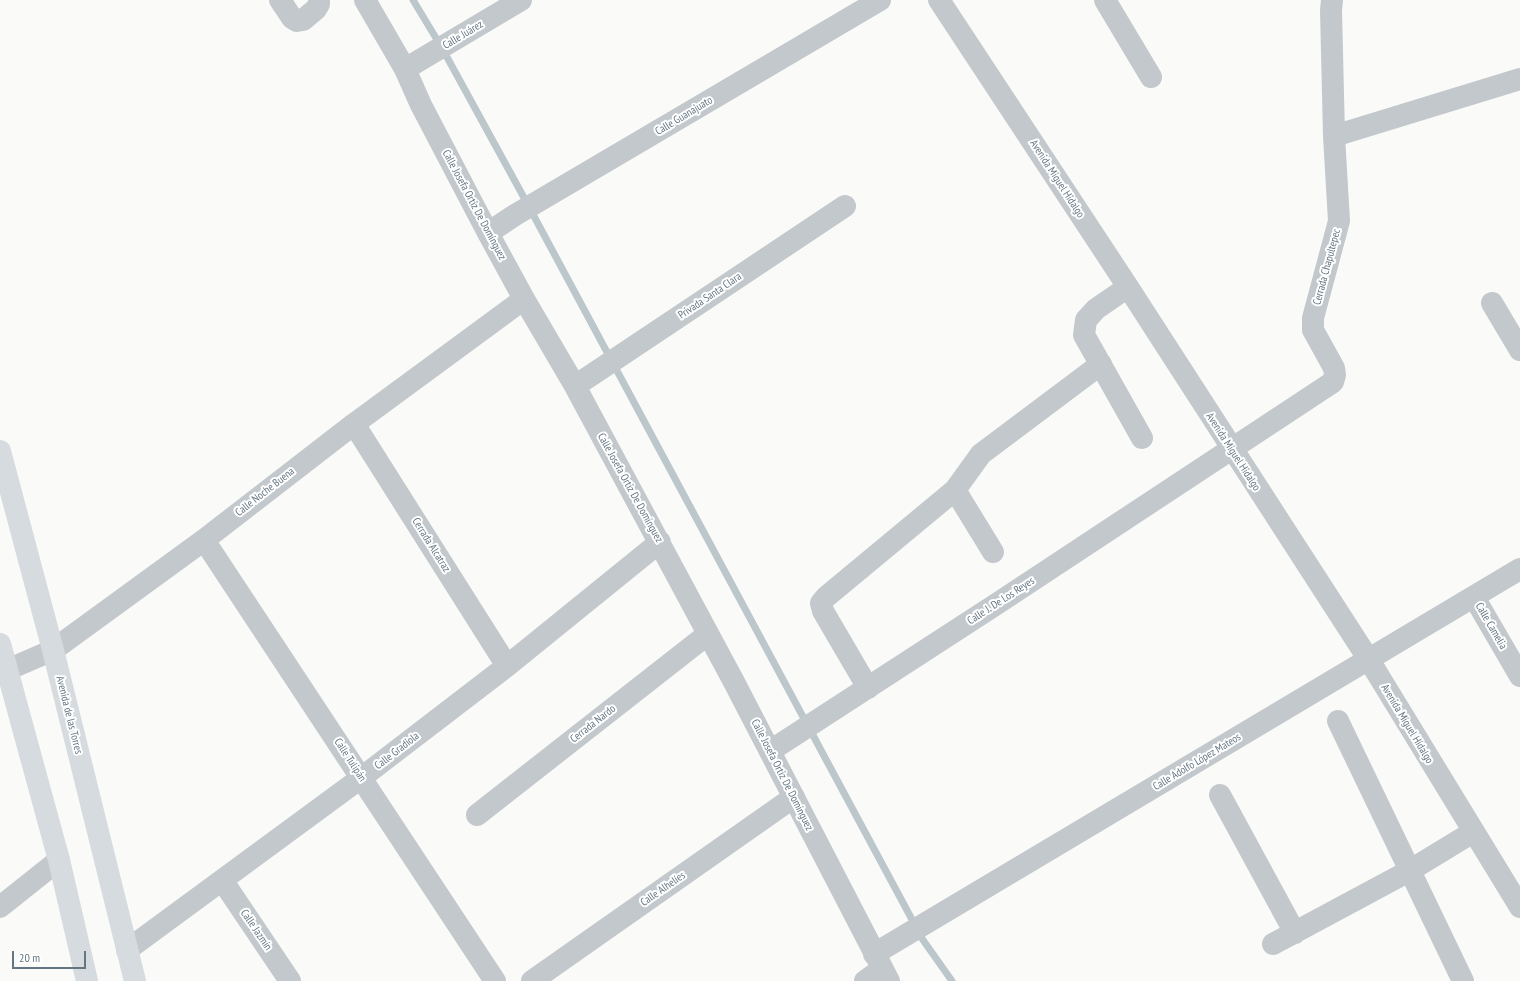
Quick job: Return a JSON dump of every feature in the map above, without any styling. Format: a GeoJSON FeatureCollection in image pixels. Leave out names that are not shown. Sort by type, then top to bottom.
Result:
{"type":"FeatureCollection","features":[{"type":"Feature","properties":{"kind":"main road","name":"Avenida de las Torres"},"geometry":{"type":"LineString","coordinates":[[0,451],[53,650],[135,981]]}},
{"type":"Feature","properties":{"kind":"main road"},"geometry":{"type":"LineString","coordinates":[[0,644],[3,673],[59,860],[85,979]]}},
{"type":"Feature","properties":{"kind":"street"},"geometry":{"type":"LineString","coordinates":[[280,0],[292,18],[297,21],[303,20],[316,9],[319,4],[319,0]]}},
{"type":"Feature","properties":{"kind":"street","name":"Calle Josefa Ortiz De Domínguez"},"geometry":{"type":"LineString","coordinates":[[365,0],[405,69],[421,105],[488,233],[524,299],[575,386],[660,542],[794,797],[878,971]]}},
{"type":"Feature","properties":{"kind":"street","name":"Calle Juárez"},"geometry":{"type":"LineString","coordinates":[[405,69],[521,0]]}},
{"type":"Feature","properties":{"kind":"street","name":"Calle Guanajuato"},"geometry":{"type":"LineString","coordinates":[[488,233],[515,215],[880,0]]}},
{"type":"Feature","properties":{"kind":"street","name":"Avenida Miguel Hidalgo"},"geometry":{"type":"LineString","coordinates":[[939,0],[1128,287],[1369,660],[1520,907]]}},
{"type":"Feature","properties":{"kind":"street"},"geometry":{"type":"LineString","coordinates":[[1105,0],[1151,77]]}},
{"type":"Feature","properties":{"kind":"street","name":"Cerrada Chapultepec"},"geometry":{"type":"LineString","coordinates":[[1232,450],[1333,382],[1335,376],[1334,368],[1314,330],[1313,324],[1313,318],[1339,221],[1334,136],[1332,0]]}},
{"type":"Feature","properties":{"kind":"street"},"geometry":{"type":"LineString","coordinates":[[1334,136],[1520,79]]}},
{"type":"Feature","properties":{"kind":"street","name":"Privada Santa Clara"},"geometry":{"type":"LineString","coordinates":[[575,386],[845,206]]}},
{"type":"Feature","properties":{"kind":"street"},"geometry":{"type":"LineString","coordinates":[[1128,287],[1096,309],[1086,320],[1084,335],[1102,364],[1142,438]]}},
{"type":"Feature","properties":{"kind":"street","name":"Calle Noche Buena"},"geometry":{"type":"LineString","coordinates":[[3,673],[53,650],[204,540],[354,424],[524,299]]}},
{"type":"Feature","properties":{"kind":"street"},"geometry":{"type":"LineString","coordinates":[[1492,303],[1520,350]]}},
{"type":"Feature","properties":{"kind":"street"},"geometry":{"type":"LineString","coordinates":[[868,688],[823,611],[821,603],[826,597],[955,490],[981,454],[1102,364]]}},
{"type":"Feature","properties":{"kind":"street","name":"Cerrada Alcatraz"},"geometry":{"type":"LineString","coordinates":[[354,424],[507,666]]}},
{"type":"Feature","properties":{"kind":"street","name":"Calle J. De Los Reyes"},"geometry":{"type":"LineString","coordinates":[[770,751],[1232,450]]}},
{"type":"Feature","properties":{"kind":"street"},"geometry":{"type":"LineString","coordinates":[[955,490],[994,552]]}},
{"type":"Feature","properties":{"kind":"street","name":"Calle Tulipán"},"geometry":{"type":"LineString","coordinates":[[204,540],[495,981]]}},
{"type":"Feature","properties":{"kind":"street","name":"Calle Gradiola"},"geometry":{"type":"LineString","coordinates":[[127,950],[361,778],[507,666],[660,542]]}},
{"type":"Feature","properties":{"kind":"street","name":"Calle Adolfo López Mateos"},"geometry":{"type":"LineString","coordinates":[[878,971],[903,937],[1520,569]]}},
{"type":"Feature","properties":{"kind":"street","name":"Calle Camelia"},"geometry":{"type":"LineString","coordinates":[[1474,597],[1520,676]]}},
{"type":"Feature","properties":{"kind":"street","name":"Cerrada Nardo"},"geometry":{"type":"LineString","coordinates":[[477,815],[708,634]]}},
{"type":"Feature","properties":{"kind":"street"},"geometry":{"type":"LineString","coordinates":[[1338,721],[1463,981]]}},
{"type":"Feature","properties":{"kind":"street"},"geometry":{"type":"LineString","coordinates":[[1220,795],[1294,933]]}},
{"type":"Feature","properties":{"kind":"street","name":"Calle Alhelíes"},"geometry":{"type":"LineString","coordinates":[[532,981],[794,797]]}},
{"type":"Feature","properties":{"kind":"street"},"geometry":{"type":"LineString","coordinates":[[1273,944],[1409,871],[1473,832]]}},
{"type":"Feature","properties":{"kind":"street"},"geometry":{"type":"LineString","coordinates":[[0,907],[59,860]]}},
{"type":"Feature","properties":{"kind":"street","name":"Calle Jazmín"},"geometry":{"type":"LineString","coordinates":[[222,880],[290,981]]}},
{"type":"Feature","properties":{"kind":"waterway"},"geometry":{"type":"LineString","coordinates":[[413,0],[442,48],[522,194],[923,940],[952,981]]}}]}
